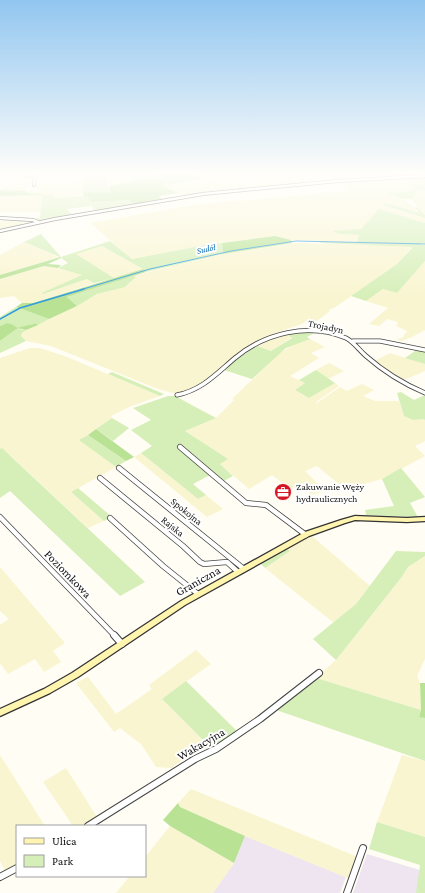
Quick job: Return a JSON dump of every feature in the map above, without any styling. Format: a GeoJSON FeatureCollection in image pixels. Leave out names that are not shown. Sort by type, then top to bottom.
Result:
{"type":"FeatureCollection","features":[{"type":"Feature","properties":{"kind":"street"},"geometry":{"type":"LineString","coordinates":[[0,231],[69,217]]}},
{"type":"Feature","properties":{"kind":"street"},"geometry":{"type":"LineString","coordinates":[[0,218],[38,222]]}},
{"type":"Feature","properties":{"kind":"street","name":"Trojadyn"},"geometry":{"type":"LineString","coordinates":[[178,395],[191,393],[205,385],[234,359],[276,334],[308,329],[344,337],[352,341],[376,364],[425,393]]}},
{"type":"Feature","properties":{"kind":"street"},"geometry":{"type":"LineString","coordinates":[[352,341],[366,339],[425,350]]}},
{"type":"Feature","properties":{"kind":"street"},"geometry":{"type":"LineString","coordinates":[[180,448],[246,503],[266,505],[306,535]]}},
{"type":"Feature","properties":{"kind":"street","name":"Spokojna"},"geometry":{"type":"LineString","coordinates":[[119,468],[241,570]]}},
{"type":"Feature","properties":{"kind":"street","name":"Rajska"},"geometry":{"type":"LineString","coordinates":[[100,478],[183,546],[200,562],[204,564],[226,562],[241,570]]}},
{"type":"Feature","properties":{"kind":"street","name":"Poziomkowa"},"geometry":{"type":"LineString","coordinates":[[0,517],[122,645]]}},
{"type":"Feature","properties":{"kind":"street"},"geometry":{"type":"LineString","coordinates":[[110,518],[163,566],[198,594]]}},
{"type":"Feature","properties":{"kind":"street","name":"Graniczna"},"geometry":{"type":"LineString","coordinates":[[0,713],[57,686],[122,645],[178,606],[306,535],[355,518],[407,520],[425,519]]}},
{"type":"Feature","properties":{"kind":"street","name":"Wakacyjna"},"geometry":{"type":"LineString","coordinates":[[90,825],[195,759],[216,749],[260,719],[319,673]]}},
{"type":"Feature","properties":{"kind":"street"},"geometry":{"type":"LineString","coordinates":[[347,893],[363,848]]}},
{"type":"Feature","properties":{"kind":"street"},"geometry":{"type":"LineString","coordinates":[[0,877],[16,869]]}},
{"type":"Feature","properties":{"kind":"shaded area"},"geometry":{"type":"Polygon","coordinates":[[[127,217],[372,217],[361,229],[332,231],[340,234],[359,235],[357,242],[291,240],[275,236],[210,244],[132,259],[90,223],[127,217]]]}},
{"type":"Feature","properties":{"kind":"shaded area"},"geometry":{"type":"Polygon","coordinates":[[[404,217],[421,217],[425,218],[425,223],[404,217]]]}},
{"type":"Feature","properties":{"kind":"shaded area"},"geometry":{"type":"Polygon","coordinates":[[[7,220],[23,220],[22,225],[0,231],[0,222],[7,220]]]}},
{"type":"Feature","properties":{"kind":"shaded area"},"geometry":{"type":"Polygon","coordinates":[[[24,242],[58,257],[0,275],[0,255],[24,242]]]}},
{"type":"Feature","properties":{"kind":"shaded area"},"geometry":{"type":"Polygon","coordinates":[[[295,243],[413,246],[397,264],[334,308],[328,310],[330,311],[317,321],[309,319],[302,324],[275,333],[244,349],[198,388],[181,393],[173,393],[158,389],[51,346],[26,341],[21,336],[26,330],[77,306],[97,294],[128,285],[135,277],[133,276],[223,254],[295,243]]]}},
{"type":"Feature","properties":{"kind":"shaded area"},"geometry":{"type":"Polygon","coordinates":[[[102,246],[143,269],[114,278],[75,254],[102,246]]]}},
{"type":"Feature","properties":{"kind":"shaded area"},"geometry":{"type":"Polygon","coordinates":[[[425,261],[425,330],[402,341],[396,340],[403,337],[407,331],[396,326],[398,322],[387,319],[379,326],[369,324],[388,308],[366,301],[383,289],[397,293],[425,261]]]}},
{"type":"Feature","properties":{"kind":"shaded area"},"geometry":{"type":"Polygon","coordinates":[[[45,266],[67,270],[82,275],[43,294],[87,279],[94,283],[33,303],[22,303],[14,296],[0,298],[0,279],[45,266]]]}},
{"type":"Feature","properties":{"kind":"shaded area"},"geometry":{"type":"Polygon","coordinates":[[[286,333],[292,337],[271,351],[257,346],[271,338],[286,333]]]}},
{"type":"Feature","properties":{"kind":"shaded area"},"geometry":{"type":"Polygon","coordinates":[[[310,339],[325,347],[311,353],[319,358],[290,376],[305,383],[295,390],[309,398],[335,383],[339,386],[316,402],[317,403],[340,387],[347,391],[362,384],[374,390],[363,396],[375,401],[399,401],[404,416],[413,420],[425,420],[425,441],[415,446],[425,456],[382,479],[345,489],[317,466],[305,471],[325,491],[311,495],[301,485],[290,489],[272,475],[249,489],[220,464],[227,459],[185,431],[216,418],[234,400],[232,399],[279,354],[293,345],[310,339]]]}},
{"type":"Feature","properties":{"kind":"shaded area"},"geometry":{"type":"Polygon","coordinates":[[[30,348],[40,348],[67,357],[160,396],[129,407],[111,416],[112,418],[80,440],[116,467],[71,492],[104,521],[88,528],[10,455],[0,449],[0,358],[30,348]]]}},
{"type":"Feature","properties":{"kind":"shaded area"},"geometry":{"type":"Polygon","coordinates":[[[390,353],[425,364],[425,371],[404,380],[374,361],[390,353]]]}},
{"type":"Feature","properties":{"kind":"shaded area"},"geometry":{"type":"Polygon","coordinates":[[[329,363],[344,371],[328,379],[316,370],[329,363]]]}},
{"type":"Feature","properties":{"kind":"shaded area"},"geometry":{"type":"Polygon","coordinates":[[[141,453],[198,499],[206,495],[223,509],[207,517],[134,457],[141,453]]]}},
{"type":"Feature","properties":{"kind":"shaded area"},"geometry":{"type":"Polygon","coordinates":[[[312,536],[370,586],[356,604],[334,623],[265,568],[290,551],[287,549],[312,536]]]}},
{"type":"Feature","properties":{"kind":"shaded area"},"geometry":{"type":"Polygon","coordinates":[[[425,556],[425,659],[417,676],[420,683],[421,710],[316,678],[336,660],[408,567],[425,556]]]}},
{"type":"Feature","properties":{"kind":"shaded area"},"geometry":{"type":"Polygon","coordinates":[[[0,567],[65,643],[53,651],[61,662],[44,672],[35,659],[8,674],[0,663],[0,625],[9,619],[0,611],[0,567]]]}},
{"type":"Feature","properties":{"kind":"shaded area"},"geometry":{"type":"Polygon","coordinates":[[[196,650],[211,664],[162,699],[210,747],[192,753],[171,768],[156,767],[141,744],[120,728],[114,732],[76,683],[88,677],[116,714],[152,689],[149,685],[196,650]]]}},
{"type":"Feature","properties":{"kind":"shaded area"},"geometry":{"type":"Polygon","coordinates":[[[0,755],[44,825],[16,825],[16,866],[5,871],[0,861],[0,755]]]}},
{"type":"Feature","properties":{"kind":"shaded area"},"geometry":{"type":"Polygon","coordinates":[[[402,755],[425,761],[425,837],[377,822],[402,755]]]}},
{"type":"Feature","properties":{"kind":"shaded area"},"geometry":{"type":"Polygon","coordinates":[[[66,768],[97,817],[85,825],[72,825],[43,782],[66,768]]]}},
{"type":"Feature","properties":{"kind":"shaded area"},"geometry":{"type":"Polygon","coordinates":[[[191,789],[358,857],[350,879],[245,836],[180,807],[178,803],[191,789]]]}},
{"type":"Feature","properties":{"kind":"shaded area"},"geometry":{"type":"Polygon","coordinates":[[[170,826],[234,863],[213,893],[116,893],[129,877],[146,877],[146,856],[170,826]]]}},
{"type":"Feature","properties":{"kind":"shaded area"},"geometry":{"type":"Polygon","coordinates":[[[245,836],[346,877],[340,893],[213,893],[234,863],[245,836]]]}},
{"type":"Feature","properties":{"kind":"shaded area"},"geometry":{"type":"Polygon","coordinates":[[[367,854],[423,871],[417,893],[353,893],[367,854]]]}},
{"type":"Feature","properties":{"kind":"green space"},"geometry":{"type":"Polygon","coordinates":[[[40,217],[57,217],[38,220],[29,219],[40,218],[40,217]]]}},
{"type":"Feature","properties":{"kind":"green space"},"geometry":{"type":"Polygon","coordinates":[[[372,217],[404,217],[425,223],[425,244],[421,243],[421,245],[425,245],[425,261],[397,293],[383,289],[366,301],[351,296],[397,264],[413,247],[321,243],[320,241],[357,242],[359,235],[340,234],[332,231],[361,229],[372,217]]]}},
{"type":"Feature","properties":{"kind":"green space"},"geometry":{"type":"Polygon","coordinates":[[[41,234],[61,257],[110,241],[132,259],[222,243],[223,254],[146,272],[102,246],[76,254],[114,278],[94,283],[87,279],[43,294],[42,293],[82,275],[58,268],[68,263],[60,257],[24,242],[41,234]]]}},
{"type":"Feature","properties":{"kind":"green space"},"geometry":{"type":"Polygon","coordinates":[[[275,236],[291,240],[292,243],[223,254],[222,243],[275,236]]]}},
{"type":"Feature","properties":{"kind":"green space"},"geometry":{"type":"Polygon","coordinates":[[[60,257],[61,258],[48,264],[61,265],[58,268],[44,266],[0,279],[0,275],[60,257]]]}},
{"type":"Feature","properties":{"kind":"green space"},"geometry":{"type":"Polygon","coordinates":[[[143,269],[146,272],[67,297],[77,306],[49,319],[16,307],[22,303],[33,303],[143,269]]]}},
{"type":"Feature","properties":{"kind":"green space"},"geometry":{"type":"Polygon","coordinates":[[[133,276],[136,277],[125,287],[97,294],[77,306],[67,297],[133,276]]]}},
{"type":"Feature","properties":{"kind":"green space"},"geometry":{"type":"Polygon","coordinates":[[[16,307],[49,319],[38,325],[36,323],[19,329],[26,330],[21,336],[26,341],[0,353],[0,341],[18,328],[7,323],[0,326],[0,317],[16,307]]]}},
{"type":"Feature","properties":{"kind":"green space"},"geometry":{"type":"Polygon","coordinates":[[[7,323],[18,328],[0,341],[0,326],[7,323]]]}},
{"type":"Feature","properties":{"kind":"green space"},"geometry":{"type":"Polygon","coordinates":[[[36,323],[38,325],[26,330],[18,328],[36,323]]]}},
{"type":"Feature","properties":{"kind":"green space"},"geometry":{"type":"Polygon","coordinates":[[[316,332],[307,337],[310,339],[286,348],[252,379],[224,370],[235,360],[257,346],[271,351],[292,338],[286,333],[316,332]]]}},
{"type":"Feature","properties":{"kind":"green space"},"geometry":{"type":"Polygon","coordinates":[[[418,349],[425,351],[425,364],[405,358],[418,349]]]}},
{"type":"Feature","properties":{"kind":"green space"},"geometry":{"type":"Polygon","coordinates":[[[316,370],[335,383],[309,398],[295,390],[305,383],[299,380],[316,370]]]}},
{"type":"Feature","properties":{"kind":"green space"},"geometry":{"type":"Polygon","coordinates":[[[112,372],[164,394],[160,396],[108,374],[112,372]]]}},
{"type":"Feature","properties":{"kind":"green space"},"geometry":{"type":"Polygon","coordinates":[[[401,392],[414,400],[425,395],[425,420],[413,420],[404,416],[397,393],[401,392]]]}},
{"type":"Feature","properties":{"kind":"green space"},"geometry":{"type":"Polygon","coordinates":[[[168,396],[175,396],[216,418],[185,431],[228,459],[220,464],[233,476],[220,483],[210,475],[193,484],[206,495],[198,499],[141,453],[152,446],[131,430],[151,420],[133,408],[168,396]]]}},
{"type":"Feature","properties":{"kind":"green space"},"geometry":{"type":"Polygon","coordinates":[[[112,418],[129,428],[113,441],[96,429],[112,418]]]}},
{"type":"Feature","properties":{"kind":"green space"},"geometry":{"type":"Polygon","coordinates":[[[96,429],[134,457],[126,461],[88,435],[96,429]]]}},
{"type":"Feature","properties":{"kind":"green space"},"geometry":{"type":"Polygon","coordinates":[[[88,435],[126,461],[116,467],[79,440],[88,435]]]}},
{"type":"Feature","properties":{"kind":"green space"},"geometry":{"type":"Polygon","coordinates":[[[2,448],[145,582],[120,596],[10,491],[0,498],[0,449],[2,448]]]}},
{"type":"Feature","properties":{"kind":"green space"},"geometry":{"type":"Polygon","coordinates":[[[401,468],[425,497],[410,503],[418,517],[366,515],[365,510],[394,506],[382,479],[401,468]]]}},
{"type":"Feature","properties":{"kind":"green space"},"geometry":{"type":"Polygon","coordinates":[[[78,488],[112,517],[104,521],[71,492],[78,488]]]}},
{"type":"Feature","properties":{"kind":"green space"},"geometry":{"type":"Polygon","coordinates":[[[287,549],[290,551],[265,568],[260,563],[287,549]]]}},
{"type":"Feature","properties":{"kind":"green space"},"geometry":{"type":"Polygon","coordinates":[[[396,551],[425,552],[425,556],[408,567],[336,660],[313,639],[356,604],[396,551]]]}},
{"type":"Feature","properties":{"kind":"green space"},"geometry":{"type":"Polygon","coordinates":[[[316,678],[421,710],[419,716],[425,718],[425,761],[276,710],[316,678]]]}},
{"type":"Feature","properties":{"kind":"green space"},"geometry":{"type":"Polygon","coordinates":[[[186,681],[239,733],[210,747],[162,699],[186,681]]]}},
{"type":"Feature","properties":{"kind":"green space"},"geometry":{"type":"Polygon","coordinates":[[[420,683],[425,683],[425,718],[419,717],[421,710],[420,683]]]}},
{"type":"Feature","properties":{"kind":"green space"},"geometry":{"type":"Polygon","coordinates":[[[178,803],[180,807],[245,836],[234,863],[170,826],[163,820],[178,803]]]}},
{"type":"Feature","properties":{"kind":"green space"},"geometry":{"type":"Polygon","coordinates":[[[377,822],[425,837],[425,893],[416,893],[420,865],[369,849],[377,822]]]}},
{"type":"Feature","properties":{"kind":"waterway","name":"Sudół"},"geometry":{"type":"LineString","coordinates":[[80,290],[150,269],[231,251],[296,241],[425,244]]}},
{"type":"Feature","properties":{"kind":"waterway","name":"Sudół"},"geometry":{"type":"LineString","coordinates":[[0,319],[20,308],[84,289]]}},
{"type":"Feature","properties":{"kind":"place","name":"Zakuwanie Węży hydraulicznych"},"geometry":{"type":"Point","coordinates":[283,492]}}]}
